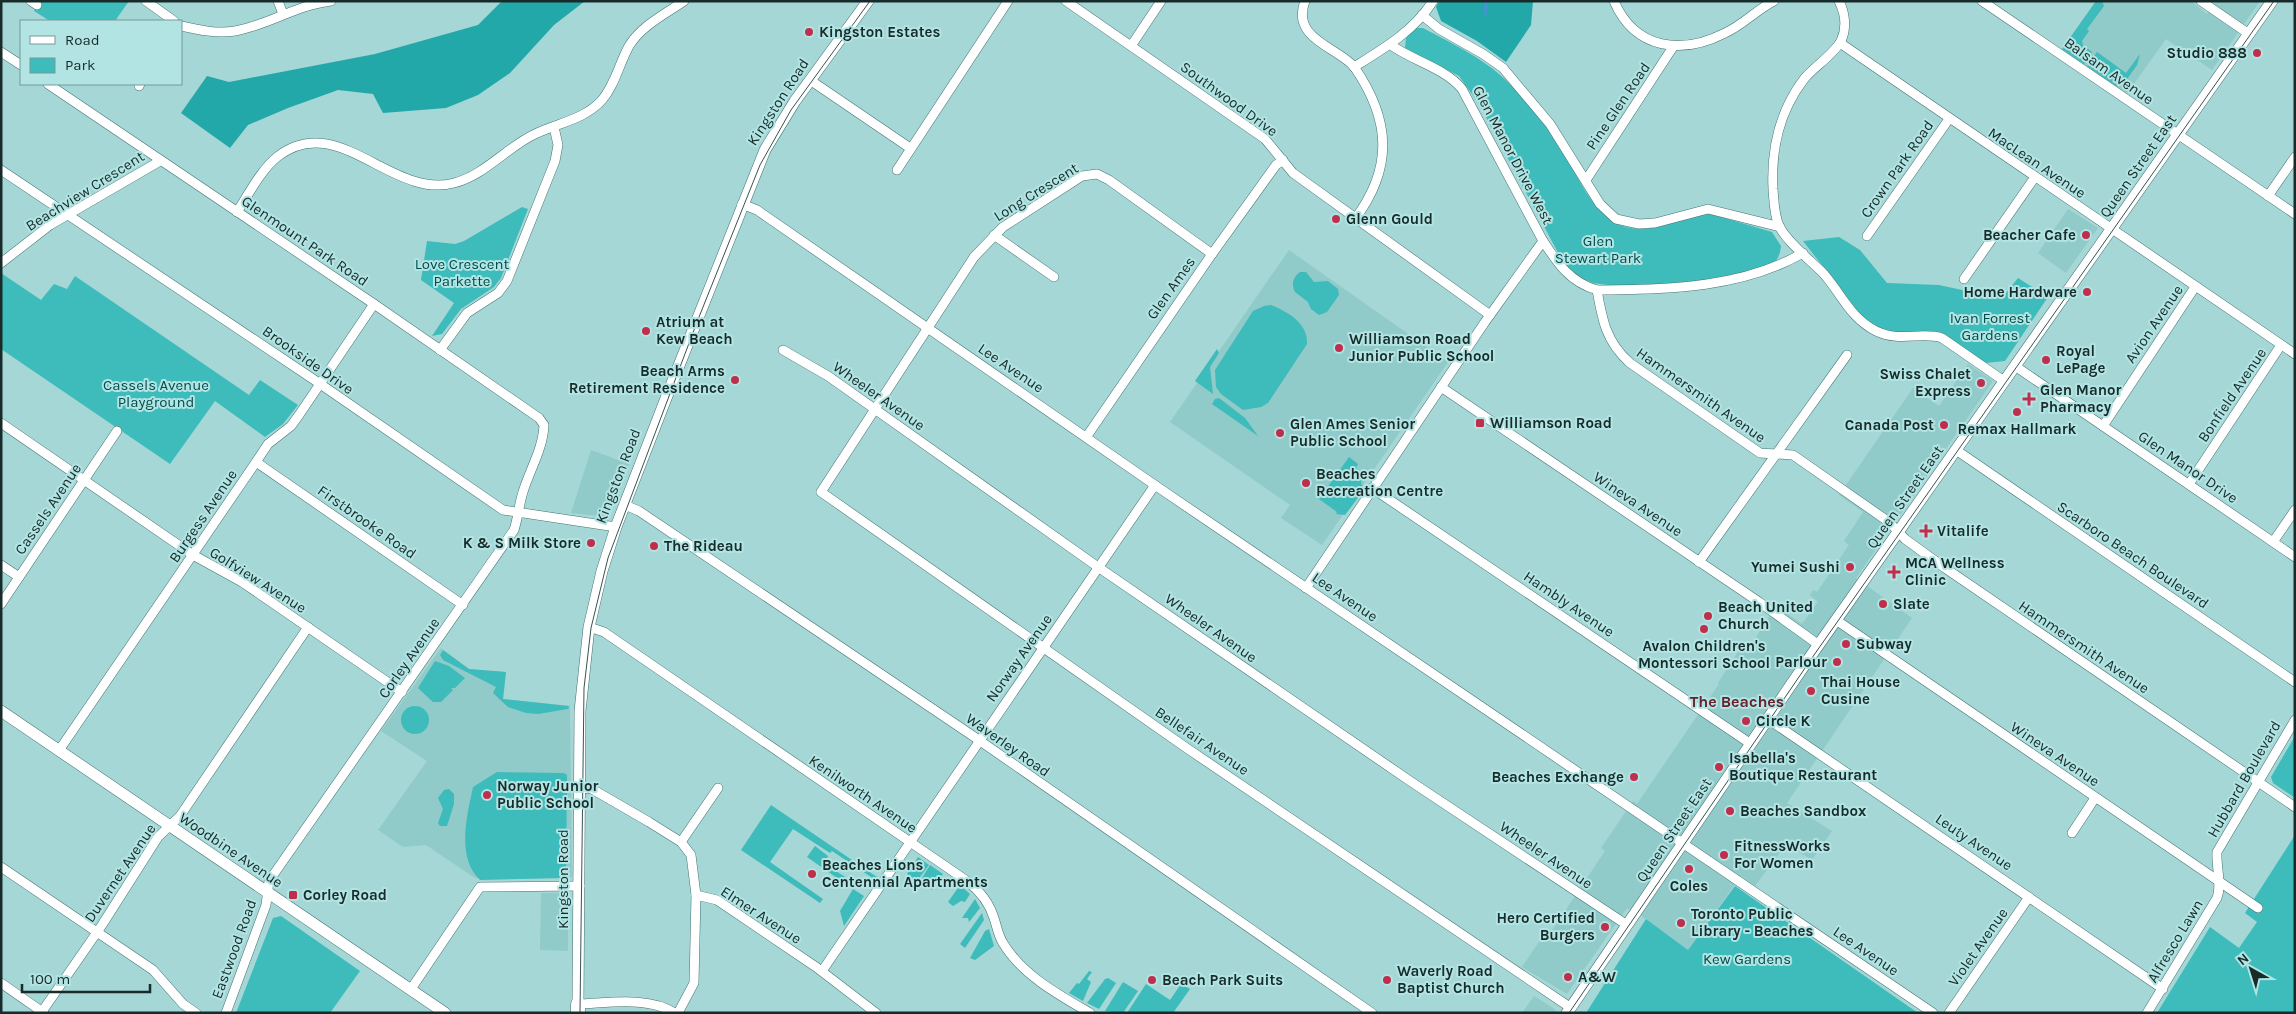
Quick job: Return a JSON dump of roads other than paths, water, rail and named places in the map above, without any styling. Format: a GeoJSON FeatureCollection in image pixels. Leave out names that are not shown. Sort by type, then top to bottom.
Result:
{"type":"FeatureCollection","features":[{"type":"Feature","properties":{"kind":"main road","name":"Kingston Road"},"geometry":{"type":"LineString","coordinates":[[578,1008],[580,711],[589,627],[602,570],[616,527],[742,204],[765,150],[781,122],[810,80],[868,1]]}},
{"type":"Feature","properties":{"kind":"main road","name":"Queen Street East"},"geometry":{"type":"LineString","coordinates":[[1569,1010],[1818,645],[2272,1]]}},
{"type":"Feature","properties":{"kind":"main road","name":"Woodbine Avenue"},"geometry":{"type":"LineString","coordinates":[[1,711],[60,749],[268,894],[445,1013]]}},
{"type":"Feature","properties":{"kind":"street"},"geometry":{"type":"LineString","coordinates":[[146,1],[173,20]]}},
{"type":"Feature","properties":{"kind":"street"},"geometry":{"type":"LineString","coordinates":[[278,1],[283,14]]}},
{"type":"Feature","properties":{"kind":"street"},"geometry":{"type":"LineString","coordinates":[[182,26],[209,31],[234,31],[283,14],[331,1]]}},
{"type":"Feature","properties":{"kind":"street"},"geometry":{"type":"LineString","coordinates":[[237,212],[272,162],[283,153],[298,146],[313,143],[335,145],[413,182],[426,185],[446,184],[467,178],[523,140],[581,116],[601,101],[610,88],[633,40],[646,27],[684,1]]}},
{"type":"Feature","properties":{"kind":"street"},"geometry":{"type":"LineString","coordinates":[[897,170],[1008,1]]}},
{"type":"Feature","properties":{"kind":"street","name":"Southwood Drive"},"geometry":{"type":"LineString","coordinates":[[1066,1],[1265,139],[1292,173],[1490,315]]}},
{"type":"Feature","properties":{"kind":"street"},"geometry":{"type":"LineString","coordinates":[[1131,46],[1161,1]]}},
{"type":"Feature","properties":{"kind":"street"},"geometry":{"type":"LineString","coordinates":[[1305,1],[1302,8],[1304,22],[1312,36],[1354,67],[1377,110],[1383,145],[1381,171],[1372,193],[1355,219]]}},
{"type":"Feature","properties":{"kind":"street"},"geometry":{"type":"LineString","coordinates":[[1354,67],[1391,45],[1422,15],[1433,1]]}},
{"type":"Feature","properties":{"kind":"street"},"geometry":{"type":"LineString","coordinates":[[1614,1],[1624,20],[1635,30],[1661,45],[1673,48],[1712,39],[1726,33],[1774,1]]}},
{"type":"Feature","properties":{"kind":"street"},"geometry":{"type":"LineString","coordinates":[[1839,1],[1845,21],[1840,43],[1804,79],[1784,112],[1777,130],[1771,162],[1774,207],[1780,227],[1829,280],[1849,311],[1861,322],[1878,332],[1898,337],[1935,336],[1942,338],[2004,382]]}},
{"type":"Feature","properties":{"kind":"street","name":"Balsam Avenue"},"geometry":{"type":"LineString","coordinates":[[1982,1],[2295,214]]}},
{"type":"Feature","properties":{"kind":"street"},"geometry":{"type":"LineString","coordinates":[[2201,1],[2249,34]]}},
{"type":"Feature","properties":{"kind":"street"},"geometry":{"type":"LineString","coordinates":[[1422,15],[1439,29],[1484,54],[1503,68],[1550,124],[1605,210],[1624,222],[1655,223],[1708,209],[1780,227]]}},
{"type":"Feature","properties":{"kind":"street","name":"MacLean Avenue"},"geometry":{"type":"LineString","coordinates":[[1840,43],[2295,354]]}},
{"type":"Feature","properties":{"kind":"street","name":"Glen Manor Drive West"},"geometry":{"type":"LineString","coordinates":[[1391,45],[1406,56],[1449,77],[1462,89],[1543,241],[1558,264],[1571,278],[1584,286],[1597,290],[1656,289],[1714,283],[1779,267],[1803,253]]}},
{"type":"Feature","properties":{"kind":"street","name":"Pine Glen Road"},"geometry":{"type":"LineString","coordinates":[[1586,180],[1673,48]]}},
{"type":"Feature","properties":{"kind":"street"},"geometry":{"type":"LineString","coordinates":[[1,52],[20,64]]}},
{"type":"Feature","properties":{"kind":"street"},"geometry":{"type":"LineString","coordinates":[[810,80],[910,148]]}},
{"type":"Feature","properties":{"kind":"street","name":"Glenmount Park Road"},"geometry":{"type":"LineString","coordinates":[[49,85],[374,304],[539,418],[544,425]]}},
{"type":"Feature","properties":{"kind":"street","name":"Crown Park Road"},"geometry":{"type":"LineString","coordinates":[[1867,236],[1949,119]]}},
{"type":"Feature","properties":{"kind":"street"},"geometry":{"type":"LineString","coordinates":[[440,350],[467,313],[498,293],[507,281],[556,161],[558,145],[554,127]]}},
{"type":"Feature","properties":{"kind":"street"},"geometry":{"type":"LineString","coordinates":[[2268,196],[2295,157]]}},
{"type":"Feature","properties":{"kind":"street","name":"Glen Ames"},"geometry":{"type":"LineString","coordinates":[[1086,436],[1212,254],[1276,165],[1283,160]]}},
{"type":"Feature","properties":{"kind":"street","name":"Beachview Crescent"},"geometry":{"type":"LineString","coordinates":[[1,263],[50,225],[160,161]]}},
{"type":"Feature","properties":{"kind":"street","name":"Brookside Drive"},"geometry":{"type":"LineString","coordinates":[[1,170],[320,384],[502,510],[616,527]]}},
{"type":"Feature","properties":{"kind":"street","name":"Long Crescent"},"geometry":{"type":"LineString","coordinates":[[821,492],[974,257],[994,235],[1082,176],[1097,174],[1109,180],[1212,254]]}},
{"type":"Feature","properties":{"kind":"street"},"geometry":{"type":"LineString","coordinates":[[1964,280],[2035,177]]}},
{"type":"Feature","properties":{"kind":"street","name":"Lee Avenue"},"geometry":{"type":"LineString","coordinates":[[742,204],[757,210],[1155,485],[1933,1013]]}},
{"type":"Feature","properties":{"kind":"street"},"geometry":{"type":"LineString","coordinates":[[994,235],[1054,277]]}},
{"type":"Feature","properties":{"kind":"street"},"geometry":{"type":"LineString","coordinates":[[1306,588],[1490,315],[1543,241]]}},
{"type":"Feature","properties":{"kind":"street","name":"Avion Avenue"},"geometry":{"type":"LineString","coordinates":[[2103,426],[2195,287]]}},
{"type":"Feature","properties":{"kind":"street","name":"Hammersmith Avenue"},"geometry":{"type":"LineString","coordinates":[[1597,290],[1607,334],[1622,356],[1760,453],[1777,452],[1792,455],[1889,522],[1905,539],[1944,568],[2295,807]]}},
{"type":"Feature","properties":{"kind":"street","name":"Burgess Avenue"},"geometry":{"type":"LineString","coordinates":[[60,749],[268,444],[291,426],[374,304]]}},
{"type":"Feature","properties":{"kind":"street","name":"Bonfield Avenue"},"geometry":{"type":"LineString","coordinates":[[2189,484],[2281,345]]}},
{"type":"Feature","properties":{"kind":"street","name":"Wheeler Avenue"},"geometry":{"type":"LineString","coordinates":[[783,350],[828,376],[1098,567],[1410,781],[1627,925]]}},
{"type":"Feature","properties":{"kind":"street"},"geometry":{"type":"LineString","coordinates":[[1699,562],[1846,355]]}},
{"type":"Feature","properties":{"kind":"street","name":"Glen Manor Drive"},"geometry":{"type":"LineString","coordinates":[[2015,366],[2295,557]]}},
{"type":"Feature","properties":{"kind":"street","name":"Wineva Avenue"},"geometry":{"type":"LineString","coordinates":[[1441,387],[1818,645]]}},
{"type":"Feature","properties":{"kind":"street","name":"Golfview Avenue"},"geometry":{"type":"LineString","coordinates":[[1,423],[193,555],[242,582],[402,692]]}},
{"type":"Feature","properties":{"kind":"street","name":"Corley Avenue"},"geometry":{"type":"LineString","coordinates":[[268,894],[269,881],[514,530],[520,514],[522,494],[544,438],[544,425]]}},
{"type":"Feature","properties":{"kind":"street","name":"Cassels Avenue"},"geometry":{"type":"LineString","coordinates":[[1,604],[117,431]]}},
{"type":"Feature","properties":{"kind":"street","name":"Scarboro Beach Boulevard"},"geometry":{"type":"LineString","coordinates":[[1956,450],[2295,682]]}},
{"type":"Feature","properties":{"kind":"street","name":"Firstbrooke Road"},"geometry":{"type":"LineString","coordinates":[[256,462],[463,605]]}},
{"type":"Feature","properties":{"kind":"street","name":"Norway Avenue"},"geometry":{"type":"LineString","coordinates":[[822,971],[978,740],[1155,485]]}},
{"type":"Feature","properties":{"kind":"street","name":"Hambly Avenue"},"geometry":{"type":"LineString","coordinates":[[1372,488],[1751,744]]}},
{"type":"Feature","properties":{"kind":"street","name":"Bellefair Avenue"},"geometry":{"type":"LineString","coordinates":[[821,492],[1188,749],[1569,1010]]}},
{"type":"Feature","properties":{"kind":"street","name":"Waverley Road"},"geometry":{"type":"LineString","coordinates":[[625,505],[639,511],[978,740],[1372,1013]]}},
{"type":"Feature","properties":{"kind":"street"},"geometry":{"type":"LineString","coordinates":[[2272,542],[2295,510]]}},
{"type":"Feature","properties":{"kind":"street"},"geometry":{"type":"LineString","coordinates":[[1,565],[19,577]]}},
{"type":"Feature","properties":{"kind":"street","name":"Wineva Avenue"},"geometry":{"type":"LineString","coordinates":[[1836,620],[2258,908]]}},
{"type":"Feature","properties":{"kind":"street","name":"Duvernet Avenue"},"geometry":{"type":"LineString","coordinates":[[43,1012],[158,837],[180,816],[308,627]]}},
{"type":"Feature","properties":{"kind":"street","name":"Kenilworth Avenue"},"geometry":{"type":"LineString","coordinates":[[589,627],[602,631],[978,890],[988,904],[1002,943],[1020,964],[1058,995],[1090,1013]]}},
{"type":"Feature","properties":{"kind":"street","name":"Leuty Avenue"},"geometry":{"type":"LineString","coordinates":[[1768,719],[2163,990]]}},
{"type":"Feature","properties":{"kind":"street","name":"Hubbard Boulevard"},"geometry":{"type":"LineString","coordinates":[[2218,882],[2217,852],[2295,720]]}},
{"type":"Feature","properties":{"kind":"street"},"geometry":{"type":"LineString","coordinates":[[580,788],[592,789],[681,842],[718,788]]}},
{"type":"Feature","properties":{"kind":"street"},"geometry":{"type":"LineString","coordinates":[[2072,833],[2096,798]]}},
{"type":"Feature","properties":{"kind":"street","name":"Elmer Avenue"},"geometry":{"type":"LineString","coordinates":[[681,842],[691,855],[696,895],[717,900],[822,971],[876,1013]]}},
{"type":"Feature","properties":{"kind":"street"},"geometry":{"type":"LineString","coordinates":[[1,867],[154,970],[183,1004],[196,1013]]}},
{"type":"Feature","properties":{"kind":"street","name":"Alfresco Lawn"},"geometry":{"type":"LineString","coordinates":[[2147,1013],[2163,990],[2217,898],[2220,890],[2218,882]]}},
{"type":"Feature","properties":{"kind":"street"},"geometry":{"type":"LineString","coordinates":[[411,989],[480,887],[580,886]]}},
{"type":"Feature","properties":{"kind":"street","name":"Eastwood Road"},"geometry":{"type":"LineString","coordinates":[[226,1013],[268,894]]}},
{"type":"Feature","properties":{"kind":"street"},"geometry":{"type":"LineString","coordinates":[[578,1008],[650,1003],[663,1006],[676,1013],[694,983],[696,895]]}},
{"type":"Feature","properties":{"kind":"street","name":"Violet Avenue"},"geometry":{"type":"LineString","coordinates":[[1949,1013],[2029,897]]}},
{"type":"Feature","properties":{"kind":"street"},"geometry":{"type":"LineString","coordinates":[[1,983],[43,1012]]}},
{"type":"Feature","properties":{"kind":"waterway"},"geometry":{"type":"LineString","coordinates":[[1485,14],[1486,1]]}},
{"type":"Feature","properties":{"kind":"tram line"},"geometry":{"type":"LineString","coordinates":[[580,1013],[584,688],[591,628],[608,558],[697,322],[760,165],[791,110],[870,1]]}},
{"type":"Feature","properties":{"kind":"tram line"},"geometry":{"type":"LineString","coordinates":[[1569,1013],[1814,655],[2274,1]]}},
{"type":"Feature","properties":{"kind":"place","name":"Kingston Estates"},"geometry":{"type":"Point","coordinates":[809,32]}},
{"type":"Feature","properties":{"kind":"place","name":"Studio 888"},"geometry":{"type":"Point","coordinates":[2257,53]}},
{"type":"Feature","properties":{"kind":"place","name":"Glenn Gould"},"geometry":{"type":"Point","coordinates":[1336,219]}},
{"type":"Feature","properties":{"kind":"place","name":"Beacher Cafe"},"geometry":{"type":"Point","coordinates":[2086,235]}},
{"type":"Feature","properties":{"kind":"place","name":"Home Hardware"},"geometry":{"type":"Point","coordinates":[2087,292]}},
{"type":"Feature","properties":{"kind":"place","name":"Atrium at Kew Beach"},"geometry":{"type":"Point","coordinates":[646,331]}},
{"type":"Feature","properties":{"kind":"place","name":"Williamson Road Junior Public School"},"geometry":{"type":"Point","coordinates":[1339,348]}},
{"type":"Feature","properties":{"kind":"place","name":"Royal LePage"},"geometry":{"type":"Point","coordinates":[2046,360]}},
{"type":"Feature","properties":{"kind":"place","name":"Beach Arms Retirement Residence"},"geometry":{"type":"Point","coordinates":[735,380]}},
{"type":"Feature","properties":{"kind":"place","name":"Swiss Chalet Express"},"geometry":{"type":"Point","coordinates":[1981,383]}},
{"type":"Feature","properties":{"kind":"place","name":"Glen Manor Pharmacy"},"geometry":{"type":"Point","coordinates":[2029,399]}},
{"type":"Feature","properties":{"kind":"place","name":"Remax Hallmark"},"geometry":{"type":"Point","coordinates":[2017,412]}},
{"type":"Feature","properties":{"kind":"place","name":"Williamson Road"},"geometry":{"type":"Point","coordinates":[1480,423]}},
{"type":"Feature","properties":{"kind":"place","name":"Canada Post"},"geometry":{"type":"Point","coordinates":[1944,425]}},
{"type":"Feature","properties":{"kind":"place","name":"Glen Ames Senior Public School"},"geometry":{"type":"Point","coordinates":[1280,433]}},
{"type":"Feature","properties":{"kind":"place","name":"Beaches Recreation Centre"},"geometry":{"type":"Point","coordinates":[1306,483]}},
{"type":"Feature","properties":{"kind":"place","name":"Vitalife"},"geometry":{"type":"Point","coordinates":[1926,531]}},
{"type":"Feature","properties":{"kind":"place","name":"K & S Milk Store"},"geometry":{"type":"Point","coordinates":[591,543]}},
{"type":"Feature","properties":{"kind":"place","name":"The Rideau"},"geometry":{"type":"Point","coordinates":[654,546]}},
{"type":"Feature","properties":{"kind":"place","name":"Yumei Sushi"},"geometry":{"type":"Point","coordinates":[1850,567]}},
{"type":"Feature","properties":{"kind":"place","name":"MCA Wellness Clinic"},"geometry":{"type":"Point","coordinates":[1894,572]}},
{"type":"Feature","properties":{"kind":"place","name":"Slate"},"geometry":{"type":"Point","coordinates":[1883,604]}},
{"type":"Feature","properties":{"kind":"place","name":"Beach United Church"},"geometry":{"type":"Point","coordinates":[1708,616]}},
{"type":"Feature","properties":{"kind":"place","name":"Avalon Children's Montessori School"},"geometry":{"type":"Point","coordinates":[1704,629]}},
{"type":"Feature","properties":{"kind":"place","name":"Subway"},"geometry":{"type":"Point","coordinates":[1846,644]}},
{"type":"Feature","properties":{"kind":"place","name":"Parlour"},"geometry":{"type":"Point","coordinates":[1837,662]}},
{"type":"Feature","properties":{"kind":"place","name":"Thai House Cusine"},"geometry":{"type":"Point","coordinates":[1811,691]}},
{"type":"Feature","properties":{"kind":"place","name":"Circle K"},"geometry":{"type":"Point","coordinates":[1746,721]}},
{"type":"Feature","properties":{"kind":"place","name":"Isabella's Boutique Restaurant"},"geometry":{"type":"Point","coordinates":[1719,767]}},
{"type":"Feature","properties":{"kind":"place","name":"Beaches Exchange"},"geometry":{"type":"Point","coordinates":[1634,777]}},
{"type":"Feature","properties":{"kind":"place","name":"Norway Junior Public School"},"geometry":{"type":"Point","coordinates":[487,795]}},
{"type":"Feature","properties":{"kind":"place","name":"Beaches Sandbox"},"geometry":{"type":"Point","coordinates":[1730,811]}},
{"type":"Feature","properties":{"kind":"place","name":"FitnessWorks For Women"},"geometry":{"type":"Point","coordinates":[1724,855]}},
{"type":"Feature","properties":{"kind":"place","name":"Coles"},"geometry":{"type":"Point","coordinates":[1689,869]}},
{"type":"Feature","properties":{"kind":"place","name":"Beaches Lions Centennial Apartments"},"geometry":{"type":"Point","coordinates":[812,874]}},
{"type":"Feature","properties":{"kind":"place","name":"Corley Road"},"geometry":{"type":"Point","coordinates":[293,895]}},
{"type":"Feature","properties":{"kind":"place","name":"Toronto Public Library - Beaches"},"geometry":{"type":"Point","coordinates":[1681,923]}},
{"type":"Feature","properties":{"kind":"place","name":"Hero Certified Burgers"},"geometry":{"type":"Point","coordinates":[1605,927]}},
{"type":"Feature","properties":{"kind":"place","name":"A&W"},"geometry":{"type":"Point","coordinates":[1568,977]}},
{"type":"Feature","properties":{"kind":"place","name":"Beach Park Suits"},"geometry":{"type":"Point","coordinates":[1152,980]}},
{"type":"Feature","properties":{"kind":"place","name":"Waverly Road Baptist Church"},"geometry":{"type":"Point","coordinates":[1387,980]}},
{"type":"Feature","properties":{"kind":"district","name":"The Beaches"},"geometry":{"type":"Point","coordinates":[1737,701]}},
{"type":"Feature","properties":{"kind":"park label","name":"Glen Stewart Park"},"geometry":{"type":"Point","coordinates":[1598,250]}},
{"type":"Feature","properties":{"kind":"park label","name":"Love Crescent Parkette"},"geometry":{"type":"Point","coordinates":[462,272]}},
{"type":"Feature","properties":{"kind":"park label","name":"Ivan Forrest Gardens"},"geometry":{"type":"Point","coordinates":[1990,326]}},
{"type":"Feature","properties":{"kind":"park label","name":"Cassels Avenue Playground"},"geometry":{"type":"Point","coordinates":[156,394]}},
{"type":"Feature","properties":{"kind":"park label","name":"Kew Gardens"},"geometry":{"type":"Point","coordinates":[1747,959]}}]}
